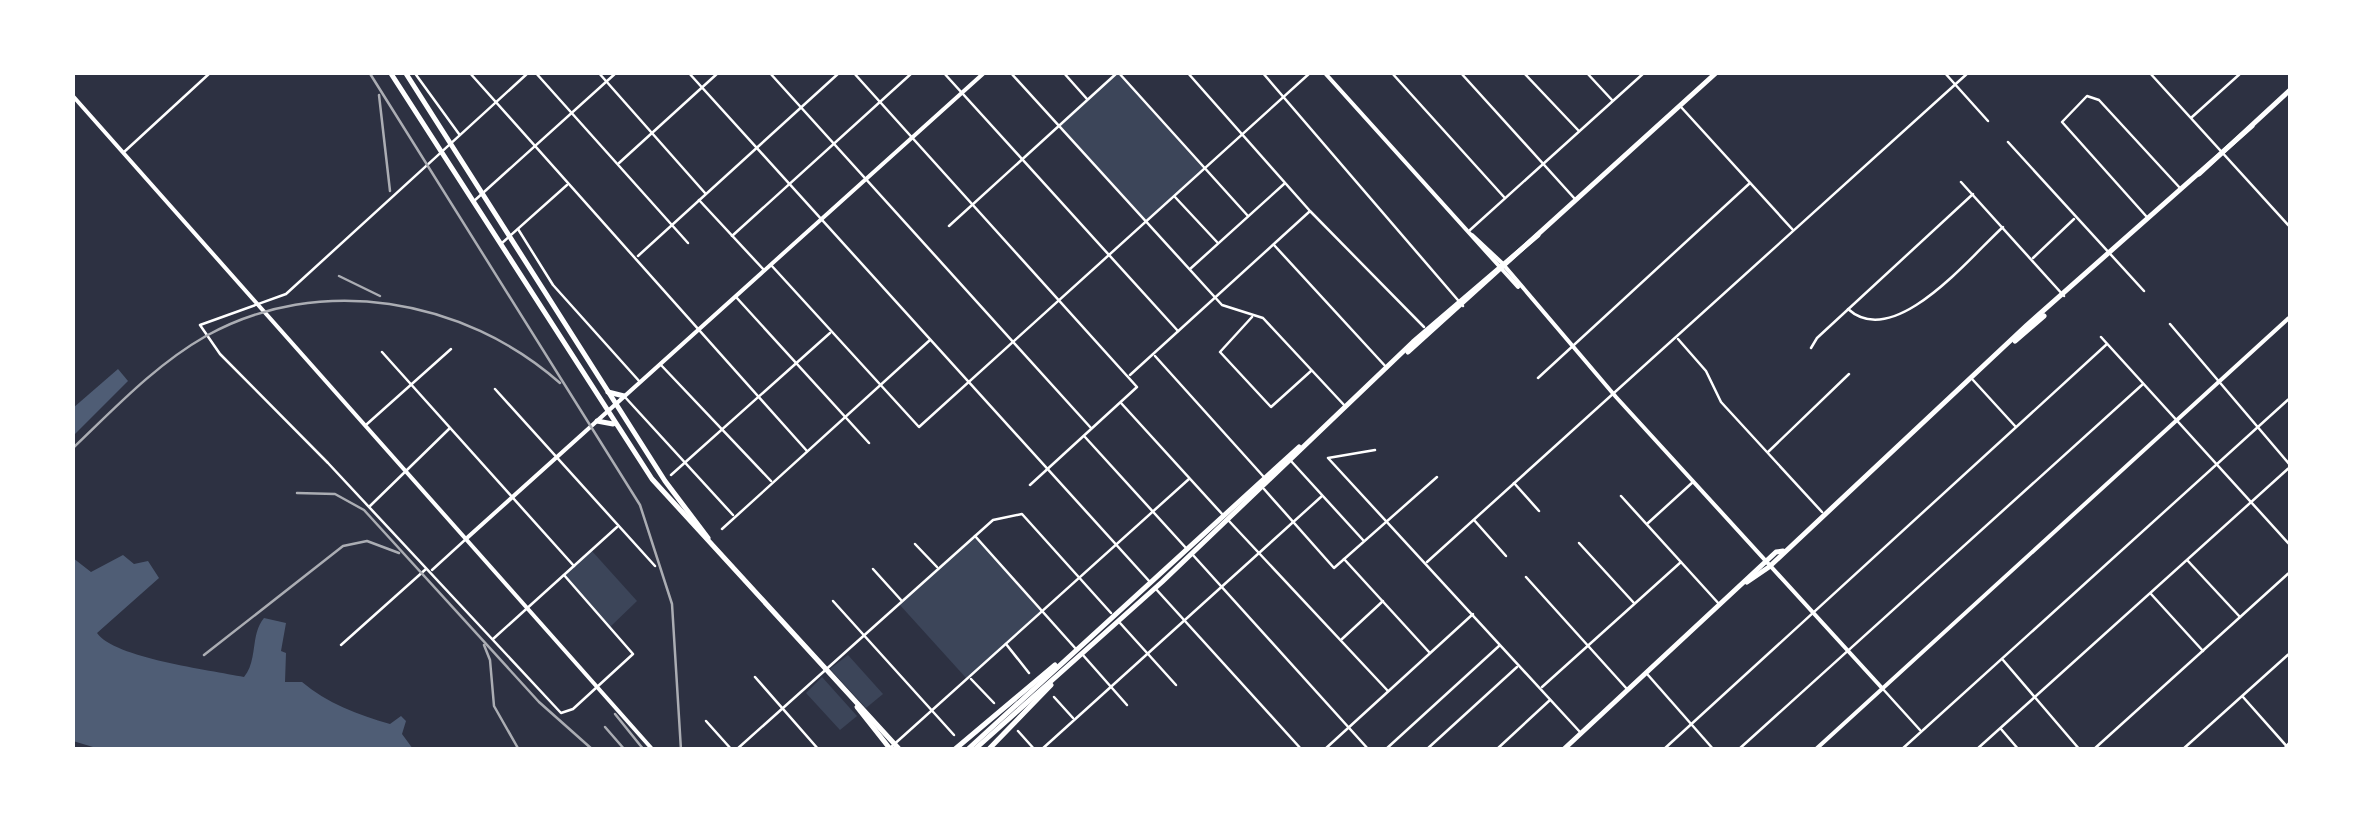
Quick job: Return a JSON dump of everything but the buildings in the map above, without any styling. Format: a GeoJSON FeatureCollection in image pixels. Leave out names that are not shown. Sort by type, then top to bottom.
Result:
{"type":"FeatureCollection","features":[{"type":"Feature","properties":{"kind":"main road"},"geometry":{"type":"LineString","coordinates":[[390,72],[658,487],[893,748]]}},
{"type":"Feature","properties":{"kind":"main road"},"geometry":{"type":"LineString","coordinates":[[405,72],[665,481],[722,556]]}},
{"type":"Feature","properties":{"kind":"main road"},"geometry":{"type":"LineString","coordinates":[[970,750],[1716,73]]}},
{"type":"Feature","properties":{"kind":"main road"},"geometry":{"type":"LineString","coordinates":[[1563,750],[2290,90]]}},
{"type":"Feature","properties":{"kind":"main road"},"geometry":{"type":"LineString","coordinates":[[607,390],[624,396]]}},
{"type":"Feature","properties":{"kind":"main road"},"geometry":{"type":"LineString","coordinates":[[597,421],[616,426]]}},
{"type":"Feature","properties":{"kind":"main road"},"geometry":{"type":"LineString","coordinates":[[658,487],[665,481]]}},
{"type":"Feature","properties":{"kind":"main road"},"geometry":{"type":"LineString","coordinates":[[954,750],[1078,653]]}},
{"type":"Feature","properties":{"kind":"main road"},"geometry":{"type":"LineString","coordinates":[[988,750],[1078,653]]}},
{"type":"Feature","properties":{"kind":"street"},"geometry":{"type":"LineString","coordinates":[[123,152],[211,72]]}},
{"type":"Feature","properties":{"kind":"street"},"geometry":{"type":"LineString","coordinates":[[414,72],[460,135]]}},
{"type":"Feature","properties":{"kind":"street"},"geometry":{"type":"LineString","coordinates":[[468,72],[807,450]]}},
{"type":"Feature","properties":{"kind":"street"},"geometry":{"type":"LineString","coordinates":[[528,72],[286,294],[257,301],[200,325],[221,356],[369,506],[561,713],[574,709],[629,658],[631,650],[564,575]]}},
{"type":"Feature","properties":{"kind":"street"},"geometry":{"type":"LineString","coordinates":[[535,72],[688,243]]}},
{"type":"Feature","properties":{"kind":"street"},"geometry":{"type":"LineString","coordinates":[[598,72],[706,194]]}},
{"type":"Feature","properties":{"kind":"street"},"geometry":{"type":"LineString","coordinates":[[473,202],[617,72]]}},
{"type":"Feature","properties":{"kind":"street"},"geometry":{"type":"LineString","coordinates":[[688,72],[1302,750]]}},
{"type":"Feature","properties":{"kind":"street"},"geometry":{"type":"LineString","coordinates":[[618,164],[719,72]]}},
{"type":"Feature","properties":{"kind":"street"},"geometry":{"type":"LineString","coordinates":[[768,72],[1092,430]]}},
{"type":"Feature","properties":{"kind":"street"},"geometry":{"type":"LineString","coordinates":[[636,257],[840,72]]}},
{"type":"Feature","properties":{"kind":"street"},"geometry":{"type":"LineString","coordinates":[[853,72],[1137,387],[1030,485]]}},
{"type":"Feature","properties":{"kind":"street"},"geometry":{"type":"LineString","coordinates":[[732,236],[912,72]]}},
{"type":"Feature","properties":{"kind":"street"},"geometry":{"type":"LineString","coordinates":[[943,72],[1178,331]]}},
{"type":"Feature","properties":{"kind":"street"},"geometry":{"type":"LineString","coordinates":[[341,645],[468,538],[985,72]]}},
{"type":"Feature","properties":{"kind":"street"},"geometry":{"type":"LineString","coordinates":[[1010,72],[1214,298],[1271,325],[1346,407]]}},
{"type":"Feature","properties":{"kind":"street"},"geometry":{"type":"LineString","coordinates":[[1063,72],[1088,100]]}},
{"type":"Feature","properties":{"kind":"street"},"geometry":{"type":"LineString","coordinates":[[949,226],[1118,72],[1248,216]]}},
{"type":"Feature","properties":{"kind":"street"},"geometry":{"type":"LineString","coordinates":[[1187,72],[1310,211],[1429,332]]}},
{"type":"Feature","properties":{"kind":"street"},"geometry":{"type":"LineString","coordinates":[[1262,72],[1344,164],[1379,213],[1461,303]]}},
{"type":"Feature","properties":{"kind":"street"},"geometry":{"type":"LineString","coordinates":[[771,266],[919,427],[1311,72]]}},
{"type":"Feature","properties":{"kind":"street"},"geometry":{"type":"LineString","coordinates":[[1324,72],[1921,731]]}},
{"type":"Feature","properties":{"kind":"street"},"geometry":{"type":"LineString","coordinates":[[1391,72],[1505,198]]}},
{"type":"Feature","properties":{"kind":"street"},"geometry":{"type":"LineString","coordinates":[[1460,72],[1576,200]]}},
{"type":"Feature","properties":{"kind":"street"},"geometry":{"type":"LineString","coordinates":[[1524,72],[1580,131]]}},
{"type":"Feature","properties":{"kind":"street"},"geometry":{"type":"LineString","coordinates":[[1586,72],[1613,101]]}},
{"type":"Feature","properties":{"kind":"street"},"geometry":{"type":"LineString","coordinates":[[1470,233],[1644,72]]}},
{"type":"Feature","properties":{"kind":"street"},"geometry":{"type":"LineString","coordinates":[[1944,72],[1988,121]]}},
{"type":"Feature","properties":{"kind":"street"},"geometry":{"type":"LineString","coordinates":[[1427,562],[1969,72]]}},
{"type":"Feature","properties":{"kind":"street"},"geometry":{"type":"LineString","coordinates":[[2149,72],[2290,227]]}},
{"type":"Feature","properties":{"kind":"street"},"geometry":{"type":"LineString","coordinates":[[2191,118],[2242,72]]}},
{"type":"Feature","properties":{"kind":"street"},"geometry":{"type":"LineString","coordinates":[[72,95],[654,750]]}},
{"type":"Feature","properties":{"kind":"street"},"geometry":{"type":"LineString","coordinates":[[2148,219],[2065,128],[2064,116],[2093,95],[2181,189]]}},
{"type":"Feature","properties":{"kind":"street"},"geometry":{"type":"LineString","coordinates":[[1680,106],[1794,231]]}},
{"type":"Feature","properties":{"kind":"street"},"geometry":{"type":"LineString","coordinates":[[2008,142],[2144,291]]}},
{"type":"Feature","properties":{"kind":"street"},"geometry":{"type":"LineString","coordinates":[[1188,270],[1285,182]]}},
{"type":"Feature","properties":{"kind":"street"},"geometry":{"type":"LineString","coordinates":[[1538,378],[1750,182]]}},
{"type":"Feature","properties":{"kind":"street"},"geometry":{"type":"LineString","coordinates":[[1961,182],[2064,296]]}},
{"type":"Feature","properties":{"kind":"street"},"geometry":{"type":"LineString","coordinates":[[500,244],[569,183]]}},
{"type":"Feature","properties":{"kind":"street"},"geometry":{"type":"LineString","coordinates":[[1812,348],[1848,309],[1973,194]]}},
{"type":"Feature","properties":{"kind":"street"},"geometry":{"type":"LineString","coordinates":[[1174,196],[1218,243]]}},
{"type":"Feature","properties":{"kind":"street"},"geometry":{"type":"LineString","coordinates":[[699,200],[765,272]]}},
{"type":"Feature","properties":{"kind":"street"},"geometry":{"type":"LineString","coordinates":[[1129,376],[1310,211]]}},
{"type":"Feature","properties":{"kind":"street"},"geometry":{"type":"LineString","coordinates":[[2032,259],[2076,218]]}},
{"type":"Feature","properties":{"kind":"street"},"geometry":{"type":"LineString","coordinates":[[1848,309],[1872,322],[1907,314],[2003,228]]}},
{"type":"Feature","properties":{"kind":"street"},"geometry":{"type":"LineString","coordinates":[[518,229],[553,285],[640,382]]}},
{"type":"Feature","properties":{"kind":"street"},"geometry":{"type":"LineString","coordinates":[[1273,244],[1388,369]]}},
{"type":"Feature","properties":{"kind":"street"},"geometry":{"type":"LineString","coordinates":[[736,298],[869,443]]}},
{"type":"Feature","properties":{"kind":"street"},"geometry":{"type":"LineString","coordinates":[[1253,315],[1220,352],[1271,407],[1312,370]]}},
{"type":"Feature","properties":{"kind":"street"},"geometry":{"type":"LineString","coordinates":[[1814,750],[2290,317]]}},
{"type":"Feature","properties":{"kind":"street"},"geometry":{"type":"LineString","coordinates":[[1976,750],[2290,466],[2170,324]]}},
{"type":"Feature","properties":{"kind":"street"},"geometry":{"type":"LineString","coordinates":[[671,475],[832,332]]}},
{"type":"Feature","properties":{"kind":"street"},"geometry":{"type":"LineString","coordinates":[[1676,337],[1706,371],[1720,402],[1823,514]]}},
{"type":"Feature","properties":{"kind":"street"},"geometry":{"type":"LineString","coordinates":[[2101,337],[2290,545]]}},
{"type":"Feature","properties":{"kind":"street"},"geometry":{"type":"LineString","coordinates":[[722,529],[930,340]]}},
{"type":"Feature","properties":{"kind":"street"},"geometry":{"type":"LineString","coordinates":[[1664,750],[2107,344]]}},
{"type":"Feature","properties":{"kind":"street"},"geometry":{"type":"LineString","coordinates":[[366,425],[451,349]]}},
{"type":"Feature","properties":{"kind":"street"},"geometry":{"type":"LineString","coordinates":[[382,352],[574,566]]}},
{"type":"Feature","properties":{"kind":"street"},"geometry":{"type":"LineString","coordinates":[[1153,354],[1266,478]]}},
{"type":"Feature","properties":{"kind":"street"},"geometry":{"type":"LineString","coordinates":[[660,364],[772,482]]}},
{"type":"Feature","properties":{"kind":"street"},"geometry":{"type":"LineString","coordinates":[[1767,452],[1849,374]]}},
{"type":"Feature","properties":{"kind":"street"},"geometry":{"type":"LineString","coordinates":[[1972,379],[2016,428]]}},
{"type":"Feature","properties":{"kind":"street"},"geometry":{"type":"LineString","coordinates":[[1738,750],[2144,384]]}},
{"type":"Feature","properties":{"kind":"street"},"geometry":{"type":"LineString","coordinates":[[496,389],[655,566]]}},
{"type":"Feature","properties":{"kind":"street"},"geometry":{"type":"LineString","coordinates":[[624,396],[734,516]]}},
{"type":"Feature","properties":{"kind":"street"},"geometry":{"type":"LineString","coordinates":[[1901,750],[2290,398]]}},
{"type":"Feature","properties":{"kind":"street"},"geometry":{"type":"LineString","coordinates":[[1122,403],[1388,691]]}},
{"type":"Feature","properties":{"kind":"street"},"geometry":{"type":"LineString","coordinates":[[369,506],[450,428]]}},
{"type":"Feature","properties":{"kind":"street"},"geometry":{"type":"LineString","coordinates":[[1084,436],[1368,750]]}},
{"type":"Feature","properties":{"kind":"street"},"geometry":{"type":"LineString","coordinates":[[1375,450],[1328,458],[1581,733]]}},
{"type":"Feature","properties":{"kind":"street"},"geometry":{"type":"LineString","coordinates":[[1288,458],[1364,541]]}},
{"type":"Feature","properties":{"kind":"street"},"geometry":{"type":"LineString","coordinates":[[1259,484],[1334,568],[1438,476]]}},
{"type":"Feature","properties":{"kind":"street"},"geometry":{"type":"LineString","coordinates":[[893,748],[1190,479]]}},
{"type":"Feature","properties":{"kind":"street"},"geometry":{"type":"LineString","coordinates":[[1646,524],[1692,482]]}},
{"type":"Feature","properties":{"kind":"street"},"geometry":{"type":"LineString","coordinates":[[1514,483],[1540,511]]}},
{"type":"Feature","properties":{"kind":"street"},"geometry":{"type":"LineString","coordinates":[[1018,731],[1038,750],[1322,496]]}},
{"type":"Feature","properties":{"kind":"street"},"geometry":{"type":"LineString","coordinates":[[1621,496],[1721,606]]}},
{"type":"Feature","properties":{"kind":"street"},"geometry":{"type":"LineString","coordinates":[[706,721],[734,750],[992,520],[1018,512],[1176,685]]}},
{"type":"Feature","properties":{"kind":"street"},"geometry":{"type":"LineString","coordinates":[[1474,520],[1506,556]]}},
{"type":"Feature","properties":{"kind":"street"},"geometry":{"type":"LineString","coordinates":[[492,640],[618,526]]}},
{"type":"Feature","properties":{"kind":"street"},"geometry":{"type":"LineString","coordinates":[[975,536],[1127,705]]}},
{"type":"Feature","properties":{"kind":"street"},"geometry":{"type":"LineString","coordinates":[[1579,543],[1634,604]]}},
{"type":"Feature","properties":{"kind":"street"},"geometry":{"type":"LineString","coordinates":[[916,544],[938,568]]}},
{"type":"Feature","properties":{"kind":"street"},"geometry":{"type":"LineString","coordinates":[[1344,558],[1430,653]]}},
{"type":"Feature","properties":{"kind":"street"},"geometry":{"type":"LineString","coordinates":[[2188,560],[2240,618]]}},
{"type":"Feature","properties":{"kind":"street"},"geometry":{"type":"LineString","coordinates":[[1541,688],[1681,562]]}},
{"type":"Feature","properties":{"kind":"street"},"geometry":{"type":"LineString","coordinates":[[872,569],[902,601]]}},
{"type":"Feature","properties":{"kind":"street"},"geometry":{"type":"LineString","coordinates":[[2092,750],[2290,572]]}},
{"type":"Feature","properties":{"kind":"street"},"geometry":{"type":"LineString","coordinates":[[1526,577],[1628,690]]}},
{"type":"Feature","properties":{"kind":"street"},"geometry":{"type":"LineString","coordinates":[[2150,593],[2203,651]]}},
{"type":"Feature","properties":{"kind":"street"},"geometry":{"type":"LineString","coordinates":[[833,600],[954,735]]}},
{"type":"Feature","properties":{"kind":"street"},"geometry":{"type":"LineString","coordinates":[[1341,640],[1383,602]]}},
{"type":"Feature","properties":{"kind":"street"},"geometry":{"type":"LineString","coordinates":[[1324,750],[1474,614]]}},
{"type":"Feature","properties":{"kind":"street"},"geometry":{"type":"LineString","coordinates":[[1006,644],[1030,674]]}},
{"type":"Feature","properties":{"kind":"street"},"geometry":{"type":"LineString","coordinates":[[1385,750],[1501,644]]}},
{"type":"Feature","properties":{"kind":"street"},"geometry":{"type":"LineString","coordinates":[[2182,750],[2290,653]]}},
{"type":"Feature","properties":{"kind":"street"},"geometry":{"type":"LineString","coordinates":[[2002,659],[2080,750]]}},
{"type":"Feature","properties":{"kind":"street"},"geometry":{"type":"LineString","coordinates":[[1426,750],[1520,664]]}},
{"type":"Feature","properties":{"kind":"street"},"geometry":{"type":"LineString","coordinates":[[1647,674],[1714,750]]}},
{"type":"Feature","properties":{"kind":"street"},"geometry":{"type":"LineString","coordinates":[[755,677],[816,748]]}},
{"type":"Feature","properties":{"kind":"street"},"geometry":{"type":"LineString","coordinates":[[969,677],[994,703]]}},
{"type":"Feature","properties":{"kind":"street"},"geometry":{"type":"LineString","coordinates":[[2242,696],[2288,747]]}},
{"type":"Feature","properties":{"kind":"street"},"geometry":{"type":"LineString","coordinates":[[1054,697],[1074,720]]}},
{"type":"Feature","properties":{"kind":"street"},"geometry":{"type":"LineString","coordinates":[[1496,750],[1551,700]]}},
{"type":"Feature","properties":{"kind":"street"},"geometry":{"type":"LineString","coordinates":[[2000,728],[2019,750]]}},
{"type":"Feature","properties":{"kind":"shaded area"},"geometry":{"type":"Polygon","coordinates":[[[1118,73],[1204,169],[1145,222],[1059,126],[1118,73]]]}},
{"type":"Feature","properties":{"kind":"shaded area"},"geometry":{"type":"Polygon","coordinates":[[[118,369],[128,381],[73,436],[73,408],[118,369]]]}},
{"type":"Feature","properties":{"kind":"shaded area"},"geometry":{"type":"Polygon","coordinates":[[[975,536],[1042,611],[967,679],[899,604],[975,536]]]}},
{"type":"Feature","properties":{"kind":"shaded area"},"geometry":{"type":"Polygon","coordinates":[[[591,550],[637,601],[610,627],[564,575],[591,550]]]}},
{"type":"Feature","properties":{"kind":"shaded area"},"geometry":{"type":"Polygon","coordinates":[[[123,555],[134,564],[148,561],[159,578],[97,633],[107,642],[164,662],[244,677],[264,618],[286,623],[281,651],[286,653],[285,682],[302,682],[343,708],[366,717],[390,724],[401,716],[406,721],[402,734],[413,749],[103,750],[73,741],[73,558],[91,572],[123,555]]]}},
{"type":"Feature","properties":{"kind":"shaded area"},"geometry":{"type":"Polygon","coordinates":[[[848,655],[883,694],[866,708],[830,669],[848,655]]]}},
{"type":"Feature","properties":{"kind":"shaded area"},"geometry":{"type":"Polygon","coordinates":[[[822,677],[857,716],[840,730],[806,693],[822,677]]]}},
{"type":"Feature","properties":{"kind":"railway"},"geometry":{"type":"LineString","coordinates":[[369,72],[640,505],[672,604],[681,750]]}},
{"type":"Feature","properties":{"kind":"railway"},"geometry":{"type":"LineString","coordinates":[[379,95],[390,191]]}},
{"type":"Feature","properties":{"kind":"railway"},"geometry":{"type":"LineString","coordinates":[[339,276],[380,296]]}},
{"type":"Feature","properties":{"kind":"railway"},"geometry":{"type":"LineString","coordinates":[[72,449],[136,388],[187,348],[250,316],[295,305],[342,301],[389,304],[436,314],[480,331],[522,354],[560,383]]}},
{"type":"Feature","properties":{"kind":"railway"},"geometry":{"type":"LineString","coordinates":[[297,493],[335,494],[364,510],[539,702],[593,750]]}},
{"type":"Feature","properties":{"kind":"railway"},"geometry":{"type":"LineString","coordinates":[[204,655],[343,546],[367,541],[399,553]]}},
{"type":"Feature","properties":{"kind":"railway"},"geometry":{"type":"LineString","coordinates":[[484,645],[490,660],[494,706],[519,750]]}},
{"type":"Feature","properties":{"kind":"railway"},"geometry":{"type":"LineString","coordinates":[[615,714],[644,750]]}},
{"type":"Feature","properties":{"kind":"railway"},"geometry":{"type":"LineString","coordinates":[[605,727],[625,750]]}}]}
